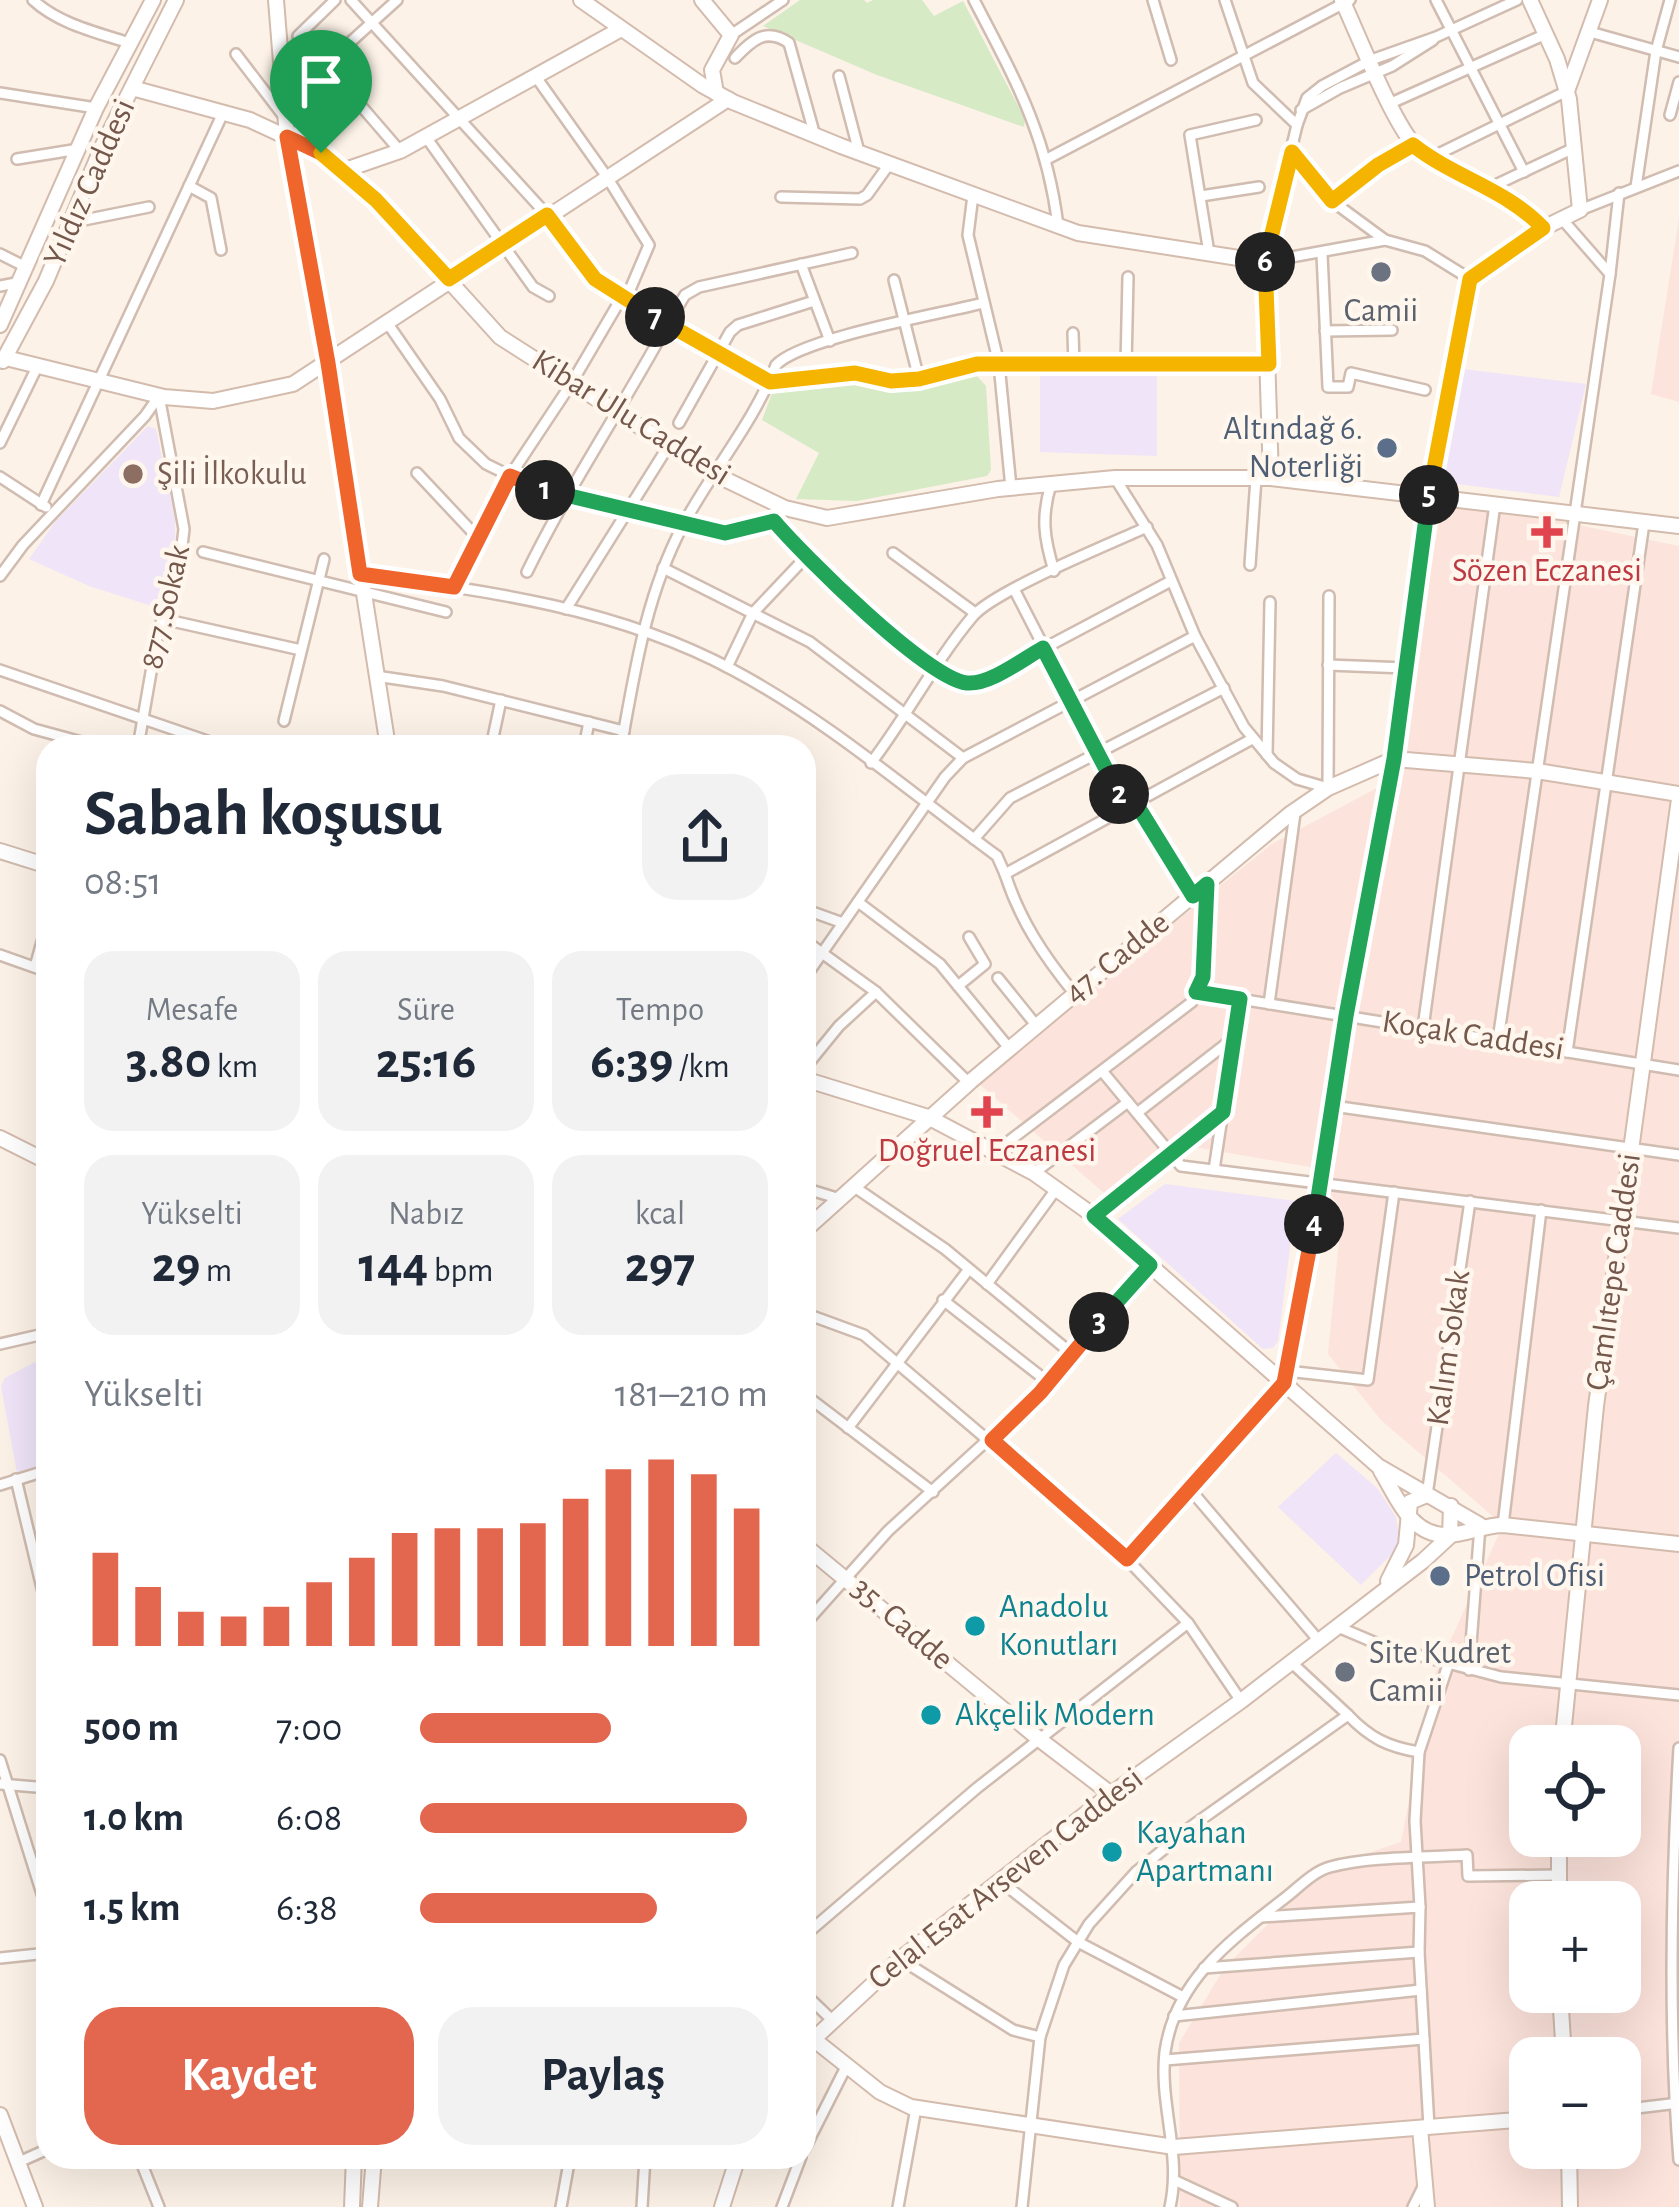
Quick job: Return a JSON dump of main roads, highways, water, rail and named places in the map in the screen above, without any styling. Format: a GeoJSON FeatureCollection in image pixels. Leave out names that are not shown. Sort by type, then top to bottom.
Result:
{"type":"FeatureCollection","features":[{"type":"Feature","properties":{"kind":"place","name":"Camii"},"geometry":{"type":"Point","coordinates":[1381,272]}},
{"type":"Feature","properties":{"kind":"place","name":"Altındağ 6. Noterliği"},"geometry":{"type":"Point","coordinates":[1387,448]}},
{"type":"Feature","properties":{"kind":"place","name":"Şili İlkokulu"},"geometry":{"type":"Point","coordinates":[133,474]}},
{"type":"Feature","properties":{"kind":"place","name":"Sözen Eczanesi"},"geometry":{"type":"Point","coordinates":[1547,532]}},
{"type":"Feature","properties":{"kind":"place","name":"Doğruel Eczanesi"},"geometry":{"type":"Point","coordinates":[987,1112]}},
{"type":"Feature","properties":{"kind":"place","name":"Petrol Ofisi"},"geometry":{"type":"Point","coordinates":[1440,1576]}},
{"type":"Feature","properties":{"kind":"place","name":"Anadolu Konutları"},"geometry":{"type":"Point","coordinates":[975,1626]}},
{"type":"Feature","properties":{"kind":"place","name":"Site Kudret Camii"},"geometry":{"type":"Point","coordinates":[1345,1672]}},
{"type":"Feature","properties":{"kind":"place","name":"Akçelik Modern"},"geometry":{"type":"Point","coordinates":[931,1715]}},
{"type":"Feature","properties":{"kind":"place","name":"Kayahan Apartmanı"},"geometry":{"type":"Point","coordinates":[1112,1852]}}]}
